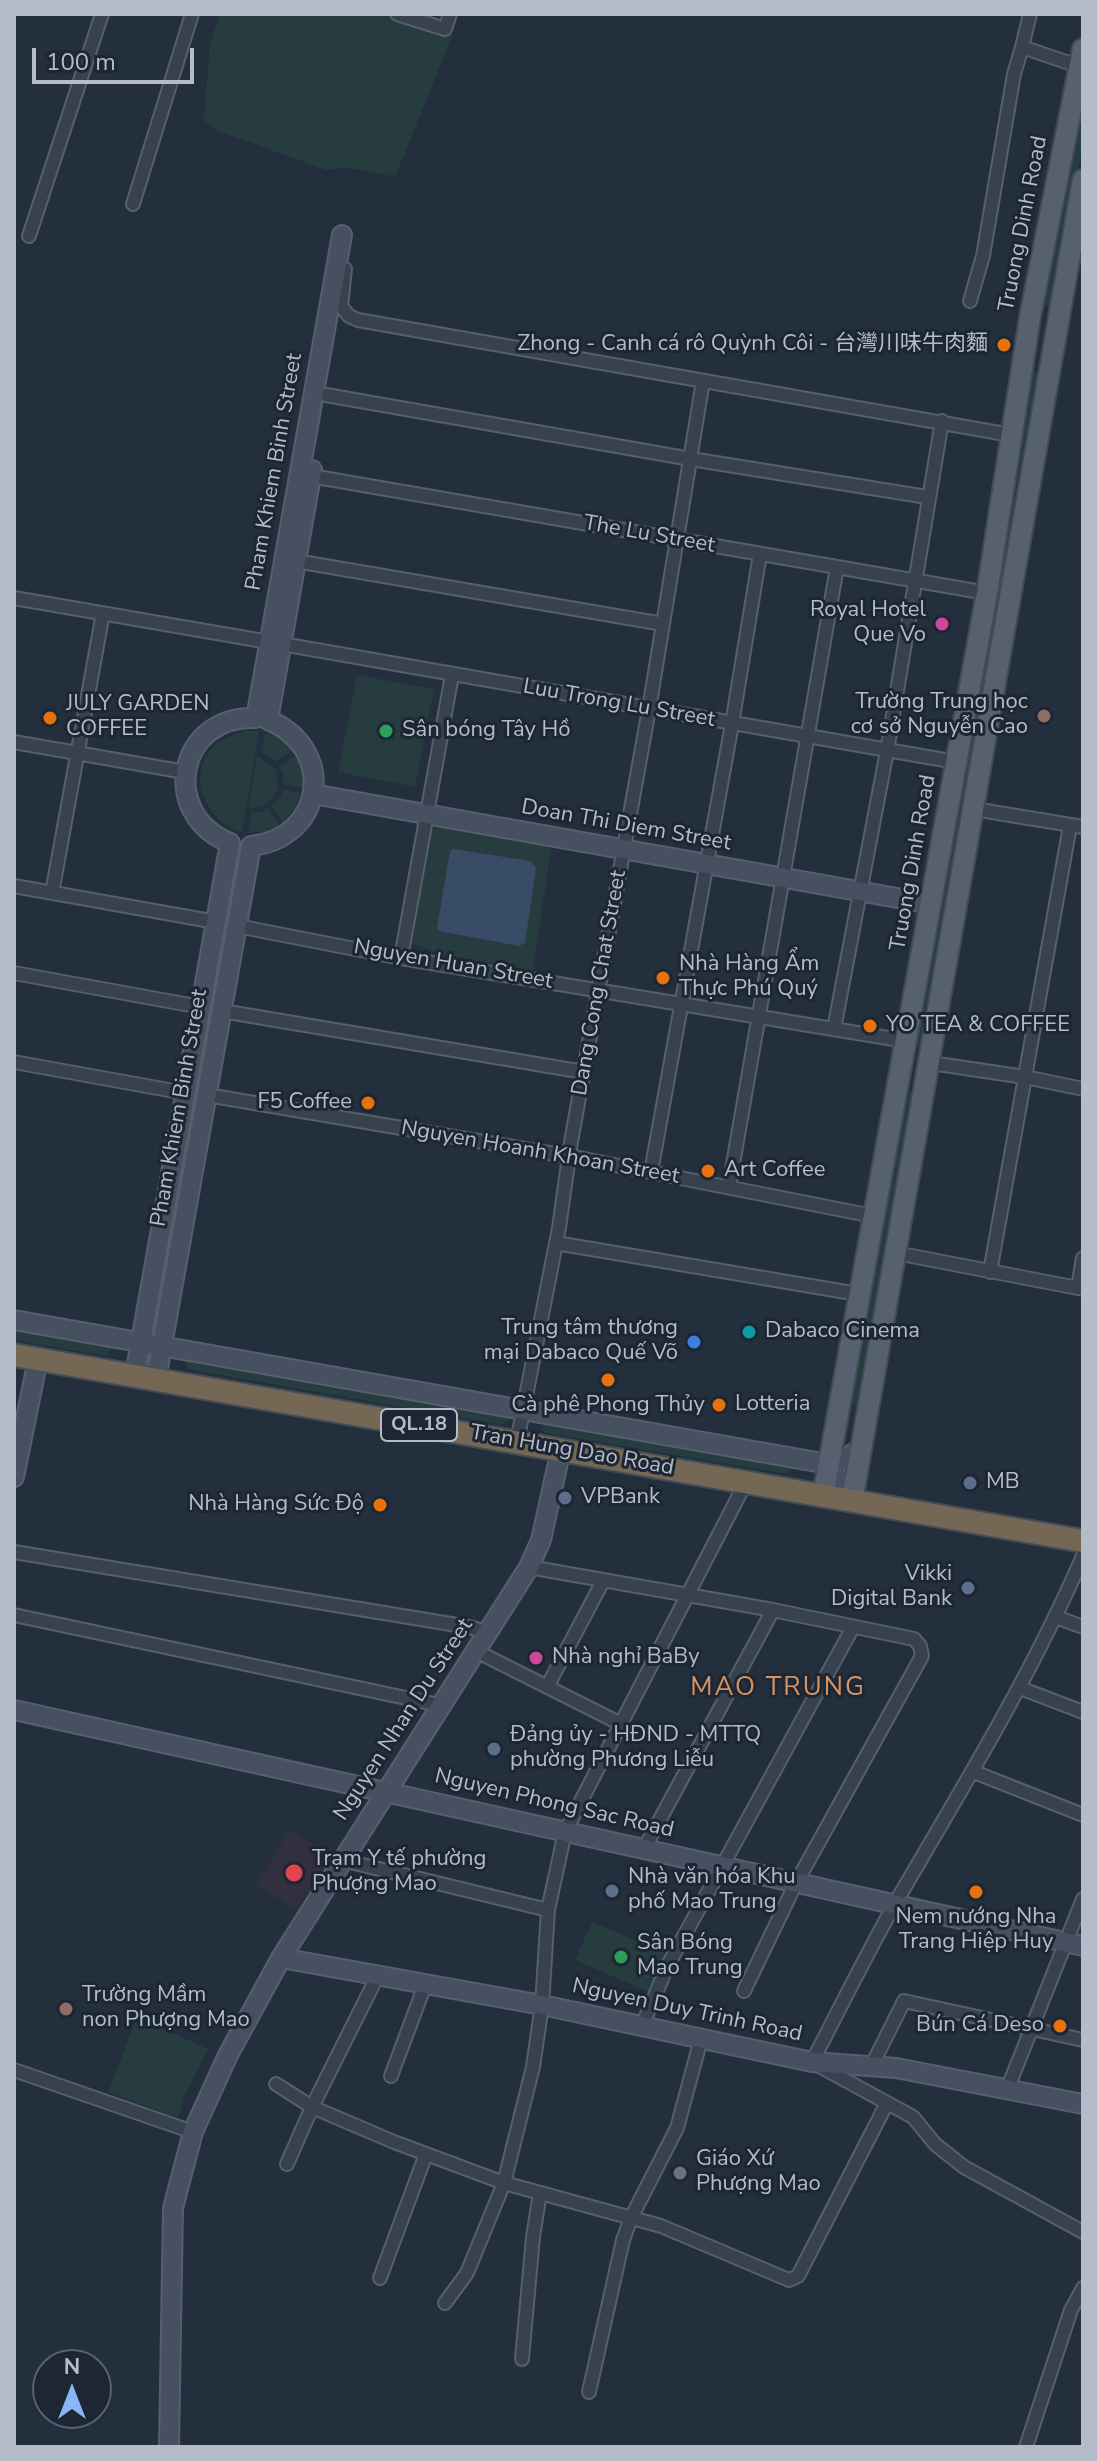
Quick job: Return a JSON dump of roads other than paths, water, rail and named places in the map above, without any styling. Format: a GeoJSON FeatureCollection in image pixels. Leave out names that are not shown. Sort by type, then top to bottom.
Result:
{"type":"FeatureCollection","features":[{"type":"Feature","properties":{"kind":"highway","name":"Tran Hung Dao Road"},"geometry":{"type":"LineString","coordinates":[[14,1355],[1083,1541]]}},
{"type":"Feature","properties":{"kind":"main road","name":"Truong Dinh Road"},"geometry":{"type":"LineString","coordinates":[[823,1496],[987,593],[1024,350],[1081,57]]}},
{"type":"Feature","properties":{"kind":"main road"},"geometry":{"type":"LineString","coordinates":[[852,1501],[1083,180]]}},
{"type":"Feature","properties":{"kind":"main road"},"geometry":{"type":"LineString","coordinates":[[1024,350],[1052,354]]}},
{"type":"Feature","properties":{"kind":"main road"},"geometry":{"type":"LineString","coordinates":[[965,707],[990,711]]}},
{"type":"Feature","properties":{"kind":"main road"},"geometry":{"type":"LineString","coordinates":[[904,1050],[931,1063]]}},
{"type":"Feature","properties":{"kind":"street"},"geometry":{"type":"LineString","coordinates":[[29,236],[102,14]]}},
{"type":"Feature","properties":{"kind":"street"},"geometry":{"type":"LineString","coordinates":[[133,204],[192,14]]}},
{"type":"Feature","properties":{"kind":"street"},"geometry":{"type":"LineString","coordinates":[[397,14],[445,29],[450,14]]}},
{"type":"Feature","properties":{"kind":"street"},"geometry":{"type":"LineString","coordinates":[[970,301],[983,256],[1014,74],[1030,14]]}},
{"type":"Feature","properties":{"kind":"street"},"geometry":{"type":"LineString","coordinates":[[1022,47],[1081,57]]}},
{"type":"Feature","properties":{"kind":"street","name":"Pham Khiem Binh Street"},"geometry":{"type":"LineString","coordinates":[[262,719],[342,235]]}},
{"type":"Feature","properties":{"kind":"street"},"geometry":{"type":"LineString","coordinates":[[347,254],[340,301],[343,311],[358,320],[1011,435]]}},
{"type":"Feature","properties":{"kind":"street","name":"Pham Khiem Binh Street"},"geometry":{"type":"LineString","coordinates":[[275,643],[296,561],[337,330]]}},
{"type":"Feature","properties":{"kind":"street","name":"Dang Cong Chat Street"},"geometry":{"type":"LineString","coordinates":[[517,1442],[556,1243],[703,381]]}},
{"type":"Feature","properties":{"kind":"street"},"geometry":{"type":"LineString","coordinates":[[326,395],[927,497]]}},
{"type":"Feature","properties":{"kind":"street"},"geometry":{"type":"LineString","coordinates":[[834,1029],[887,751],[942,421]]}},
{"type":"Feature","properties":{"kind":"street","name":"The Lu Street"},"geometry":{"type":"LineString","coordinates":[[311,476],[987,593]]}},
{"type":"Feature","properties":{"kind":"street"},"geometry":{"type":"LineString","coordinates":[[651,1172],[760,554]]}},
{"type":"Feature","properties":{"kind":"street"},"geometry":{"type":"LineString","coordinates":[[296,561],[663,624]]}},
{"type":"Feature","properties":{"kind":"street"},"geometry":{"type":"LineString","coordinates":[[729,1187],[837,567]]}},
{"type":"Feature","properties":{"kind":"street","name":"Luu Trong Lu Street"},"geometry":{"type":"LineString","coordinates":[[14,598],[956,762]]}},
{"type":"Feature","properties":{"kind":"street"},"geometry":{"type":"LineString","coordinates":[[52,893],[103,613]]}},
{"type":"Feature","properties":{"kind":"street"},"geometry":{"type":"LineString","coordinates":[[401,958],[452,675]]}},
{"type":"Feature","properties":{"kind":"street"},"geometry":{"type":"LineString","coordinates":[[14,742],[185,772],[191,755],[207,733],[232,720],[262,719],[294,735],[307,751],[313,770],[313,794]]}},
{"type":"Feature","properties":{"kind":"street","name":"Pham Khiem Binh Street"},"geometry":{"type":"LineString","coordinates":[[146,1377],[141,1341],[230,843],[212,834],[192,811],[186,792],[185,772]]}},
{"type":"Feature","properties":{"kind":"street","name":"Pham Khiem Binh Street"},"geometry":{"type":"LineString","coordinates":[[146,1377],[162,1346],[251,846],[271,842],[289,833],[303,818],[313,794]]}},
{"type":"Feature","properties":{"kind":"street","name":"Doan Thi Diem Street"},"geometry":{"type":"LineString","coordinates":[[313,794],[931,904]]}},
{"type":"Feature","properties":{"kind":"street"},"geometry":{"type":"LineString","coordinates":[[974,809],[1076,827],[1025,1077],[990,1272]]}},
{"type":"Feature","properties":{"kind":"street"},"geometry":{"type":"LineString","coordinates":[[14,886],[216,922]]}},
{"type":"Feature","properties":{"kind":"street","name":"Nguyen Huan Street"},"geometry":{"type":"LineString","coordinates":[[237,926],[401,958],[834,1029],[904,1050]]}},
{"type":"Feature","properties":{"kind":"street"},"geometry":{"type":"LineString","coordinates":[[14,973],[201,1007]]}},
{"type":"Feature","properties":{"kind":"street"},"geometry":{"type":"LineString","coordinates":[[222,1011],[584,1072]]}},
{"type":"Feature","properties":{"kind":"street"},"geometry":{"type":"LineString","coordinates":[[14,1062],[185,1093]]}},
{"type":"Feature","properties":{"kind":"street"},"geometry":{"type":"LineString","coordinates":[[931,1063],[1083,1089]]}},
{"type":"Feature","properties":{"kind":"street","name":"Nguyen Hoanh Khoan Street"},"geometry":{"type":"LineString","coordinates":[[207,1095],[569,1157],[873,1216]]}},
{"type":"Feature","properties":{"kind":"street"},"geometry":{"type":"LineString","coordinates":[[556,1243],[858,1294]]}},
{"type":"Feature","properties":{"kind":"street"},"geometry":{"type":"LineString","coordinates":[[896,1253],[1080,1288],[1083,1258]]}},
{"type":"Feature","properties":{"kind":"street","name":"Tran Hung Dao Road"},"geometry":{"type":"LineString","coordinates":[[14,1320],[828,1464]]}},
{"type":"Feature","properties":{"kind":"street"},"geometry":{"type":"LineString","coordinates":[[14,1477],[38,1359]]}},
{"type":"Feature","properties":{"kind":"street","name":"Nguyen Nhan Du Street"},"geometry":{"type":"LineString","coordinates":[[169,2447],[173,2208],[193,2132],[228,2055],[281,1958],[529,1567],[541,1540],[561,1449]]}},
{"type":"Feature","properties":{"kind":"street"},"geometry":{"type":"LineString","coordinates":[[852,1501],[828,1464],[846,1459],[860,1449]]}},
{"type":"Feature","properties":{"kind":"street"},"geometry":{"type":"LineString","coordinates":[[445,2303],[467,2273],[504,2183],[533,2067],[542,2005],[548,1910],[565,1832],[690,1596],[746,1482]]}},
{"type":"Feature","properties":{"kind":"street"},"geometry":{"type":"LineString","coordinates":[[14,1552],[469,1627],[489,1633]]}},
{"type":"Feature","properties":{"kind":"street"},"geometry":{"type":"LineString","coordinates":[[1083,1556],[1020,1688],[896,1903],[812,2062],[913,2117],[935,2144],[964,2167],[1083,2232]]}},
{"type":"Feature","properties":{"kind":"street"},"geometry":{"type":"LineString","coordinates":[[529,1567],[773,1610],[914,1639],[920,1646],[922,1656],[796,1883],[744,1991]]}},
{"type":"Feature","properties":{"kind":"street"},"geometry":{"type":"LineString","coordinates":[[547,1687],[603,1581]]}},
{"type":"Feature","properties":{"kind":"street"},"geometry":{"type":"LineString","coordinates":[[644,1849],[773,1610]]}},
{"type":"Feature","properties":{"kind":"street"},"geometry":{"type":"LineString","coordinates":[[14,1615],[439,1705]]}},
{"type":"Feature","properties":{"kind":"street"},"geometry":{"type":"LineString","coordinates":[[1056,1617],[1083,1627]]}},
{"type":"Feature","properties":{"kind":"street"},"geometry":{"type":"LineString","coordinates":[[642,2026],[667,1967],[853,1627]]}},
{"type":"Feature","properties":{"kind":"street"},"geometry":{"type":"LineString","coordinates":[[476,1651],[621,1724]]}},
{"type":"Feature","properties":{"kind":"street"},"geometry":{"type":"LineString","coordinates":[[1020,1688],[1083,1712]]}},
{"type":"Feature","properties":{"kind":"street","name":"Nguyen Phong Sac Road"},"geometry":{"type":"LineString","coordinates":[[14,1710],[1075,1944]]}},
{"type":"Feature","properties":{"kind":"street"},"geometry":{"type":"LineString","coordinates":[[974,1772],[1083,1815]]}},
{"type":"Feature","properties":{"kind":"street"},"geometry":{"type":"LineString","coordinates":[[342,1860],[548,1910]]}},
{"type":"Feature","properties":{"kind":"street"},"geometry":{"type":"LineString","coordinates":[[1007,2090],[1032,2029],[1075,1944],[1083,1899]]}},
{"type":"Feature","properties":{"kind":"street","name":"Nguyen Duy Trinh Road"},"geometry":{"type":"LineString","coordinates":[[281,1958],[542,2005],[812,2062],[896,2068],[1083,2104]]}},
{"type":"Feature","properties":{"kind":"street"},"geometry":{"type":"LineString","coordinates":[[287,2164],[377,1977]]}},
{"type":"Feature","properties":{"kind":"street"},"geometry":{"type":"LineString","coordinates":[[391,2076],[425,1985]]}},
{"type":"Feature","properties":{"kind":"street"},"geometry":{"type":"LineString","coordinates":[[871,2067],[904,2001],[1083,2040]]}},
{"type":"Feature","properties":{"kind":"street"},"geometry":{"type":"LineString","coordinates":[[589,2392],[623,2240],[677,2128],[701,2039]]}},
{"type":"Feature","properties":{"kind":"street"},"geometry":{"type":"LineString","coordinates":[[14,2070],[193,2132]]}},
{"type":"Feature","properties":{"kind":"street"},"geometry":{"type":"LineString","coordinates":[[276,2084],[312,2107],[426,2154],[504,2183],[661,2226],[779,2276],[795,2279],[887,2103]]}},
{"type":"Feature","properties":{"kind":"street"},"geometry":{"type":"LineString","coordinates":[[380,2278],[426,2154]]}},
{"type":"Feature","properties":{"kind":"street"},"geometry":{"type":"LineString","coordinates":[[522,2359],[540,2193]]}},
{"type":"Feature","properties":{"kind":"street"},"geometry":{"type":"LineString","coordinates":[[1026,2447],[1071,2310],[1083,2288]]}},
{"type":"Feature","properties":{"kind":"water"},"geometry":{"type":"Polygon","coordinates":[[[450,851],[531,861],[536,868],[525,943],[519,946],[439,931],[450,851]]]}},
{"type":"Feature","properties":{"kind":"place","name":"Zhong - Canh cá rô Quỳnh Côi - 台灣川味牛肉麵"},"geometry":{"type":"Point","coordinates":[1004,345]}},
{"type":"Feature","properties":{"kind":"place","name":"Royal Hotel Que Vo"},"geometry":{"type":"Point","coordinates":[942,624]}},
{"type":"Feature","properties":{"kind":"place","name":"Trường Trung học cơ sở Nguyễn Cao"},"geometry":{"type":"Point","coordinates":[1044,716]}},
{"type":"Feature","properties":{"kind":"place","name":"JULY GARDEN COFFEE"},"geometry":{"type":"Point","coordinates":[50,718]}},
{"type":"Feature","properties":{"kind":"place","name":"Sân bóng Tây Hồ"},"geometry":{"type":"Point","coordinates":[386,731]}},
{"type":"Feature","properties":{"kind":"place","name":"Nhà Hàng Ẩm Thực Phú Quý"},"geometry":{"type":"Point","coordinates":[663,978]}},
{"type":"Feature","properties":{"kind":"place","name":"YO TEA & COFFEE"},"geometry":{"type":"Point","coordinates":[870,1026]}},
{"type":"Feature","properties":{"kind":"place","name":"F5 Coffee"},"geometry":{"type":"Point","coordinates":[368,1103]}},
{"type":"Feature","properties":{"kind":"place","name":"Art Coffee"},"geometry":{"type":"Point","coordinates":[708,1171]}},
{"type":"Feature","properties":{"kind":"place","name":"Dabaco Cinema"},"geometry":{"type":"Point","coordinates":[749,1332]}},
{"type":"Feature","properties":{"kind":"place","name":"Trung tâm thương mại Dabaco Quế Võ"},"geometry":{"type":"Point","coordinates":[694,1342]}},
{"type":"Feature","properties":{"kind":"place","name":"Cà phê Phong Thủy"},"geometry":{"type":"Point","coordinates":[608,1380]}},
{"type":"Feature","properties":{"kind":"place","name":"Lotteria"},"geometry":{"type":"Point","coordinates":[719,1405]}},
{"type":"Feature","properties":{"kind":"place","name":"MB"},"geometry":{"type":"Point","coordinates":[970,1483]}},
{"type":"Feature","properties":{"kind":"place","name":"VPBank"},"geometry":{"type":"Point","coordinates":[565,1498]}},
{"type":"Feature","properties":{"kind":"place","name":"Nhà Hàng Sức Độ"},"geometry":{"type":"Point","coordinates":[380,1505]}},
{"type":"Feature","properties":{"kind":"place","name":"Vikki Digital Bank"},"geometry":{"type":"Point","coordinates":[968,1588]}},
{"type":"Feature","properties":{"kind":"place","name":"Nhà nghỉ BaBy"},"geometry":{"type":"Point","coordinates":[536,1658]}},
{"type":"Feature","properties":{"kind":"place","name":"Đảng ủy - HĐND - MTTQ phường Phương Liễu"},"geometry":{"type":"Point","coordinates":[494,1749]}},
{"type":"Feature","properties":{"kind":"place","name":"Trạm Y tế phường Phượng Mao"},"geometry":{"type":"Point","coordinates":[294,1873]}},
{"type":"Feature","properties":{"kind":"place","name":"Nhà văn hóa Khu phố Mao Trung"},"geometry":{"type":"Point","coordinates":[612,1891]}},
{"type":"Feature","properties":{"kind":"place","name":"Nem nướng Nha Trang Hiệp Huy"},"geometry":{"type":"Point","coordinates":[976,1892]}},
{"type":"Feature","properties":{"kind":"place","name":"Sân Bóng Mao Trung"},"geometry":{"type":"Point","coordinates":[621,1957]}},
{"type":"Feature","properties":{"kind":"place","name":"Trường Mầm non Phượng Mao"},"geometry":{"type":"Point","coordinates":[66,2009]}},
{"type":"Feature","properties":{"kind":"place","name":"Bún Cá Deso"},"geometry":{"type":"Point","coordinates":[1060,2026]}},
{"type":"Feature","properties":{"kind":"place","name":"Giáo Xứ Phượng Mao"},"geometry":{"type":"Point","coordinates":[680,2173]}},
{"type":"Feature","properties":{"kind":"district","name":"MAO TRUNG"},"geometry":{"type":"Point","coordinates":[778,1689]}}]}
